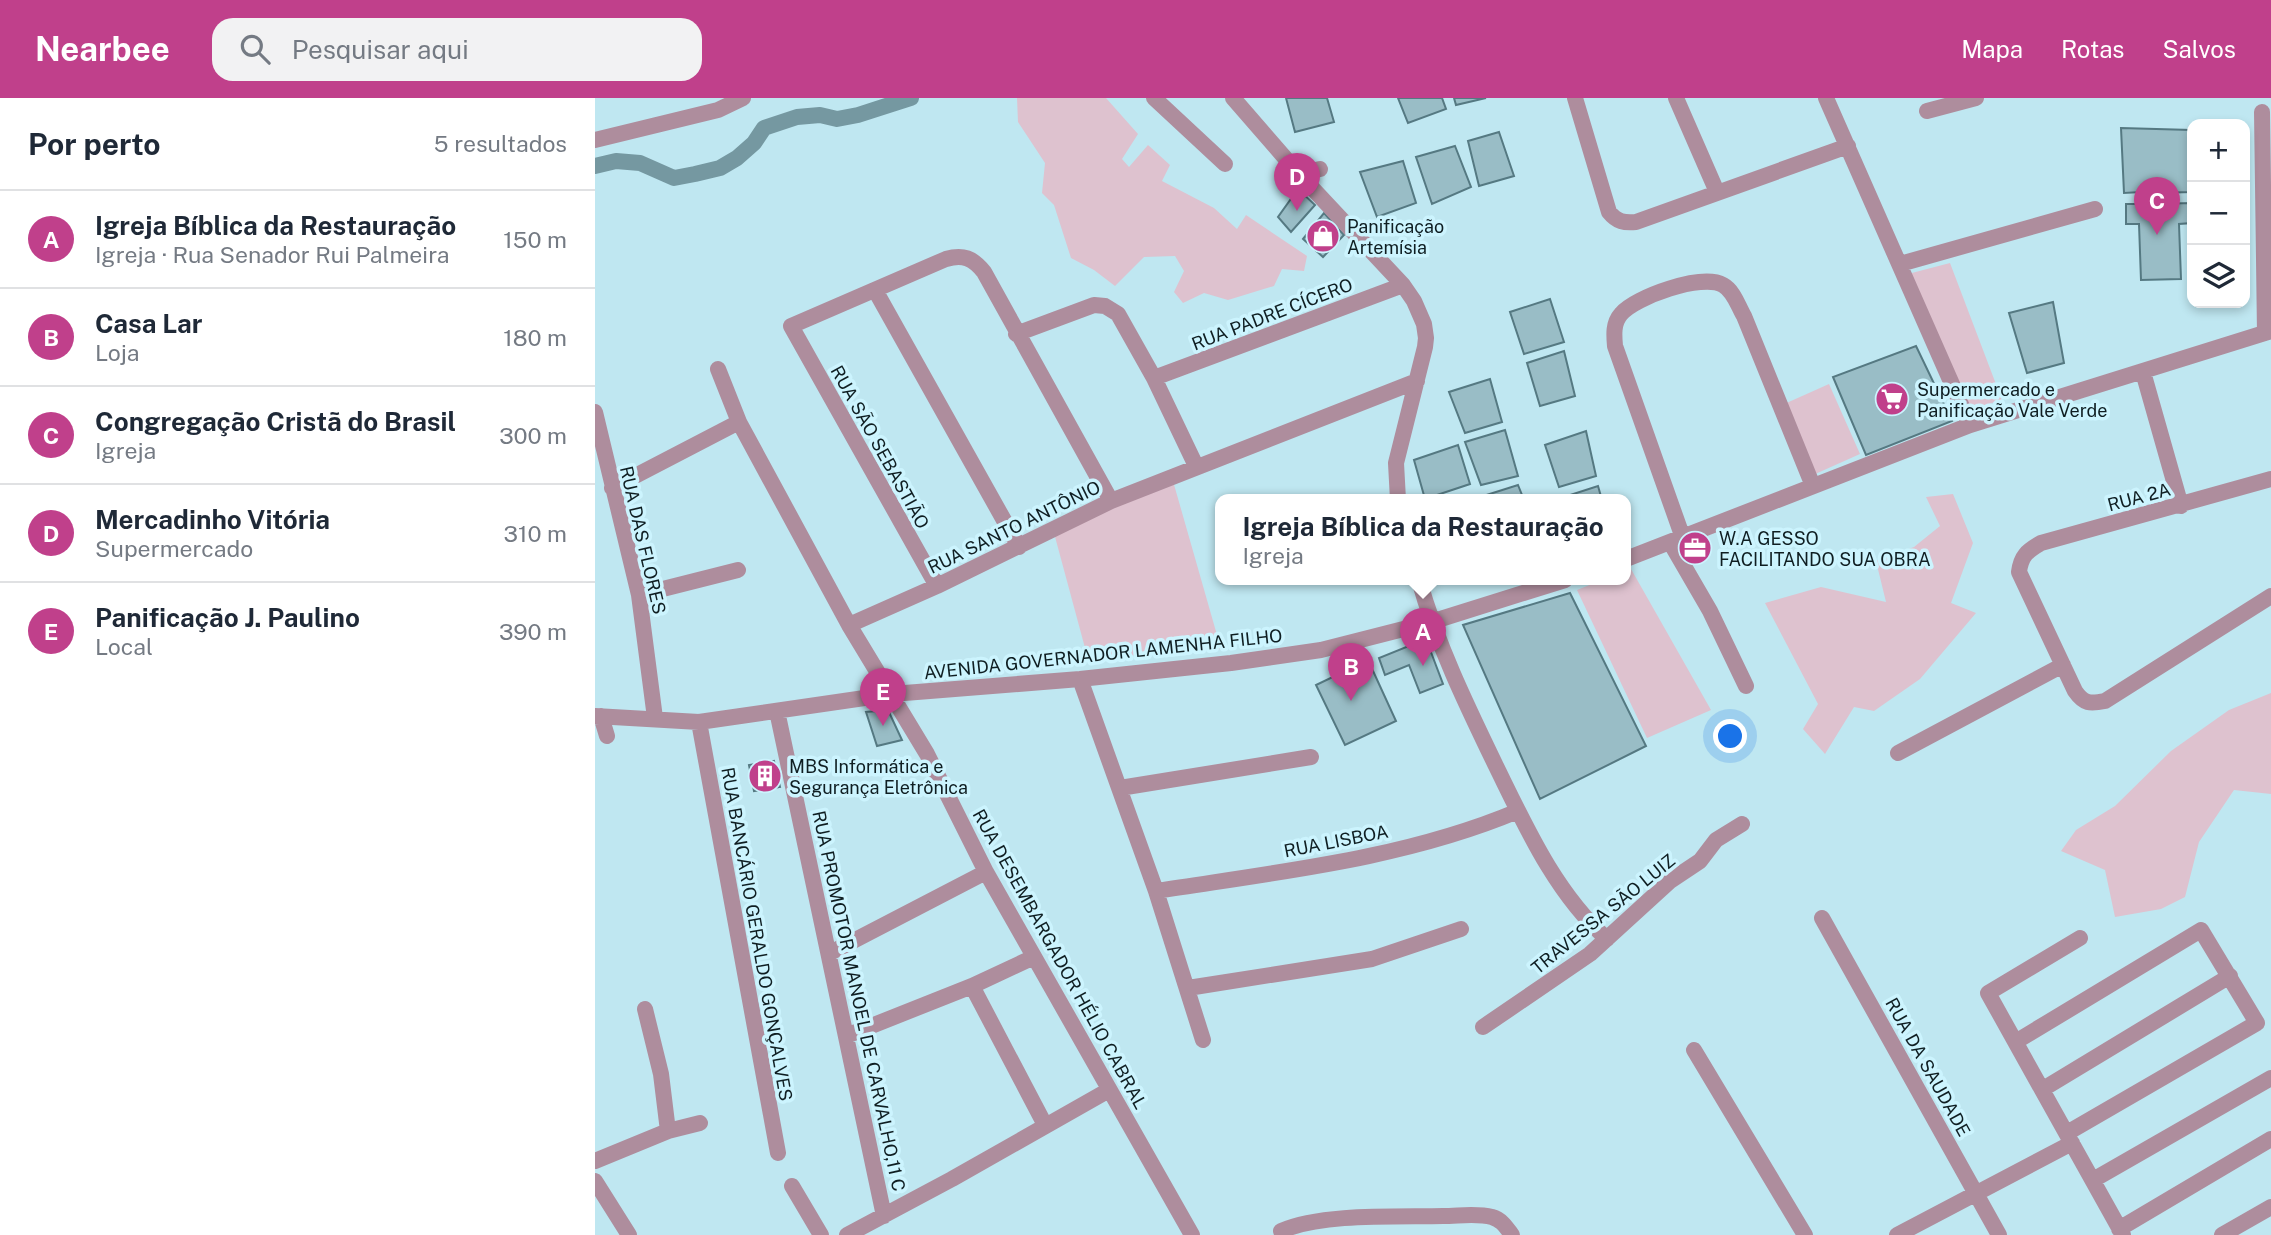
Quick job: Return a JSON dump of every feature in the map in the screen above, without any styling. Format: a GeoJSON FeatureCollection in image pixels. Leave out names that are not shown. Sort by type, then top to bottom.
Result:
{"type":"FeatureCollection","features":[{"type":"Feature","properties":{"kind":"street"},"geometry":{"type":"LineString","coordinates":[[595,140],[718,110],[743,98]]}},
{"type":"Feature","properties":{"kind":"street"},"geometry":{"type":"LineString","coordinates":[[1154,98],[1226,164]]}},
{"type":"Feature","properties":{"kind":"street"},"geometry":{"type":"LineString","coordinates":[[1233,98],[1299,174],[1403,285],[1424,324],[1432,346],[1417,381],[1396,463],[1398,494]]}},
{"type":"Feature","properties":{"kind":"street"},"geometry":{"type":"LineString","coordinates":[[1574,98],[1609,212],[1614,219],[1622,223],[1636,222],[1847,146]]}},
{"type":"Feature","properties":{"kind":"street"},"geometry":{"type":"LineString","coordinates":[[1676,98],[1717,192]]}},
{"type":"Feature","properties":{"kind":"street"},"geometry":{"type":"LineString","coordinates":[[1826,98],[1970,425]]}},
{"type":"Feature","properties":{"kind":"street"},"geometry":{"type":"LineString","coordinates":[[1927,111],[1976,98]]}},
{"type":"Feature","properties":{"kind":"street"},"geometry":{"type":"LineString","coordinates":[[1631,557],[1970,425],[2268,332],[2262,112]]}},
{"type":"Feature","properties":{"kind":"street"},"geometry":{"type":"LineString","coordinates":[[1299,174],[1320,169]]}},
{"type":"Feature","properties":{"kind":"street"},"geometry":{"type":"LineString","coordinates":[[1900,264],[2095,209]]}},
{"type":"Feature","properties":{"kind":"street"},"geometry":{"type":"LineString","coordinates":[[1019,547],[875,290],[955,256],[963,256],[978,264],[1111,501]]}},
{"type":"Feature","properties":{"kind":"street"},"geometry":{"type":"LineString","coordinates":[[1746,686],[1676,540],[1615,346],[1614,332],[1619,316],[1629,306],[1669,289],[1692,282],[1709,281],[1722,284],[1731,292],[1744,317],[1813,486]]}},
{"type":"Feature","properties":{"kind":"street","name":"RUA PADRE CÍCERO"},"geometry":{"type":"LineString","coordinates":[[1154,379],[1403,285]]}},
{"type":"Feature","properties":{"kind":"street","name":"RUA SÃO SEBASTIÃO"},"geometry":{"type":"LineString","coordinates":[[875,290],[790,326],[937,586]]}},
{"type":"Feature","properties":{"kind":"street"},"geometry":{"type":"LineString","coordinates":[[1016,334],[1094,305],[1112,309],[1118,314],[1154,379],[1196,466]]}},
{"type":"Feature","properties":{"kind":"street","name":"RUA DESEMBARGADOR HÉLIO CABRAL"},"geometry":{"type":"LineString","coordinates":[[718,369],[739,422],[849,625],[927,754],[986,872],[1192,1235]]}},
{"type":"Feature","properties":{"kind":"street"},"geometry":{"type":"LineString","coordinates":[[2143,372],[2181,506]]}},
{"type":"Feature","properties":{"kind":"street","name":"RUA SANTO ANTÔNIO"},"geometry":{"type":"LineString","coordinates":[[849,625],[937,586],[1111,501],[1417,381]]}},
{"type":"Feature","properties":{"kind":"street","name":"RUA DAS FLORES"},"geometry":{"type":"LineString","coordinates":[[595,412],[639,595],[655,718]]}},
{"type":"Feature","properties":{"kind":"street"},"geometry":{"type":"LineString","coordinates":[[612,488],[739,422]]}},
{"type":"Feature","properties":{"kind":"street","name":"RUA 2A"},"geometry":{"type":"LineString","coordinates":[[2063,664],[2019,572],[2020,559],[2028,550],[2042,543],[2271,479]]}},
{"type":"Feature","properties":{"kind":"street"},"geometry":{"type":"LineString","coordinates":[[639,595],[738,570]]}},
{"type":"Feature","properties":{"kind":"street"},"geometry":{"type":"LineString","coordinates":[[1420,585],[1431,622],[1518,811],[1567,895],[1587,922],[1607,939]]}},
{"type":"Feature","properties":{"kind":"street","name":"AVENIDA GOVERNADOR LAMENHA FILHO"},"geometry":{"type":"LineString","coordinates":[[598,716],[699,722],[892,694],[1080,679],[1231,663],[1321,649],[1431,622],[1549,585]]}},
{"type":"Feature","properties":{"kind":"street"},"geometry":{"type":"LineString","coordinates":[[1898,752],[2063,664],[2082,701],[2092,704],[2105,701],[2271,596]]}},
{"type":"Feature","properties":{"kind":"street"},"geometry":{"type":"LineString","coordinates":[[1080,679],[1156,891],[1203,1040]]}},
{"type":"Feature","properties":{"kind":"street","name":"RUA PROMOTOR MANOEL DE CARVALHO,11 C"},"geometry":{"type":"LineString","coordinates":[[778,711],[884,1216]]}},
{"type":"Feature","properties":{"kind":"street"},"geometry":{"type":"LineString","coordinates":[[598,716],[607,736]]}},
{"type":"Feature","properties":{"kind":"street","name":"RUA BANCÁRIO GERALDO GONÇALVES"},"geometry":{"type":"LineString","coordinates":[[699,722],[778,1153]]}},
{"type":"Feature","properties":{"kind":"street"},"geometry":{"type":"LineString","coordinates":[[1120,788],[1311,757]]}},
{"type":"Feature","properties":{"kind":"street","name":"RUA LISBOA"},"geometry":{"type":"LineString","coordinates":[[1156,891],[1368,856],[1481,827],[1518,811]]}},
{"type":"Feature","properties":{"kind":"street","name":"TRAVESSA SÃO LUIZ"},"geometry":{"type":"LineString","coordinates":[[1483,1027],[1556,979],[1607,939],[1670,881],[1700,861],[1716,840],[1742,824]]}},
{"type":"Feature","properties":{"kind":"street"},"geometry":{"type":"LineString","coordinates":[[830,954],[986,872]]}},
{"type":"Feature","properties":{"kind":"street","name":"RUA DA SAUDADE"},"geometry":{"type":"LineString","coordinates":[[1822,918],[1999,1235]]}},
{"type":"Feature","properties":{"kind":"street"},"geometry":{"type":"LineString","coordinates":[[1188,988],[1372,960],[1461,929]]}},
{"type":"Feature","properties":{"kind":"street"},"geometry":{"type":"LineString","coordinates":[[1896,1235],[2070,1138],[2257,1023],[2201,930],[2017,1041]]}},
{"type":"Feature","properties":{"kind":"street"},"geometry":{"type":"LineString","coordinates":[[2080,938],[1988,993],[2121,1232],[2271,1139]]}},
{"type":"Feature","properties":{"kind":"street"},"geometry":{"type":"LineString","coordinates":[[846,1036],[972,986],[1034,957]]}},
{"type":"Feature","properties":{"kind":"street"},"geometry":{"type":"LineString","coordinates":[[2043,1089],[2230,976]]}},
{"type":"Feature","properties":{"kind":"street"},"geometry":{"type":"LineString","coordinates":[[972,986],[1045,1125]]}},
{"type":"Feature","properties":{"kind":"street"},"geometry":{"type":"LineString","coordinates":[[645,1009],[661,1074],[668,1131]]}},
{"type":"Feature","properties":{"kind":"street"},"geometry":{"type":"LineString","coordinates":[[1694,1050],[1805,1235]]}},
{"type":"Feature","properties":{"kind":"street"},"geometry":{"type":"LineString","coordinates":[[2093,1180],[2271,1077]]}},
{"type":"Feature","properties":{"kind":"street"},"geometry":{"type":"LineString","coordinates":[[847,1235],[1109,1090]]}},
{"type":"Feature","properties":{"kind":"street"},"geometry":{"type":"LineString","coordinates":[[595,1161],[668,1131],[700,1123]]}},
{"type":"Feature","properties":{"kind":"street"},"geometry":{"type":"LineString","coordinates":[[595,1181],[629,1235]]}},
{"type":"Feature","properties":{"kind":"street"},"geometry":{"type":"LineString","coordinates":[[792,1186],[821,1235]]}},
{"type":"Feature","properties":{"kind":"street"},"geometry":{"type":"LineString","coordinates":[[2222,1235],[2271,1207]]}},
{"type":"Feature","properties":{"kind":"street"},"geometry":{"type":"LineString","coordinates":[[1281,1231],[1298,1224],[1345,1219],[1477,1215],[1503,1223],[1512,1235]]}},
{"type":"Feature","properties":{"kind":"shaded area"},"geometry":{"type":"Polygon","coordinates":[[[1017,98],[1106,98],[1138,134],[1122,159],[1129,167],[1148,145],[1170,165],[1162,181],[1214,208],[1237,229],[1246,215],[1307,256],[1304,271],[1282,269],[1274,286],[1228,300],[1204,293],[1183,303],[1174,292],[1184,271],[1175,256],[1144,257],[1115,286],[1094,270],[1071,258],[1054,205],[1042,193],[1045,163],[1018,122],[1017,98]]]}},
{"type":"Feature","properties":{"kind":"shaded area"},"geometry":{"type":"Polygon","coordinates":[[[1950,263],[2002,400],[1965,411],[1908,274],[1950,263]]]}},
{"type":"Feature","properties":{"kind":"shaded area"},"geometry":{"type":"Polygon","coordinates":[[[1829,384],[1860,454],[1813,475],[1782,405],[1829,384]]]}},
{"type":"Feature","properties":{"kind":"shaded area"},"geometry":{"type":"Polygon","coordinates":[[[1173,481],[1221,649],[1088,659],[1054,533],[1173,481]]]}},
{"type":"Feature","properties":{"kind":"shaded area"},"geometry":{"type":"Polygon","coordinates":[[[1953,494],[1973,543],[1951,603],[1976,613],[1920,679],[1874,711],[1854,707],[1825,754],[1803,729],[1818,704],[1765,603],[1821,587],[1886,602],[1876,561],[1914,547],[1940,526],[1926,497],[1953,494]]]}},
{"type":"Feature","properties":{"kind":"shaded area"},"geometry":{"type":"Polygon","coordinates":[[[1631,569],[1711,710],[1647,738],[1577,590],[1590,585],[1631,585],[1631,569]]]}},
{"type":"Feature","properties":{"kind":"shaded area"},"geometry":{"type":"Polygon","coordinates":[[[2271,693],[2271,794],[2234,790],[2199,842],[2185,897],[2161,909],[2115,917],[2105,870],[2061,851],[2076,830],[2115,806],[2171,751],[2229,710],[2271,693]]]}},
{"type":"Feature","properties":{"kind":"building"},"geometry":{"type":"Polygon","coordinates":[[[1286,98],[1327,98],[1334,122],[1295,132],[1286,98]]]}},
{"type":"Feature","properties":{"kind":"building"},"geometry":{"type":"Polygon","coordinates":[[[1398,98],[1442,98],[1446,109],[1408,123],[1398,98]]]}},
{"type":"Feature","properties":{"kind":"building"},"geometry":{"type":"Polygon","coordinates":[[[1454,98],[1486,98],[1456,105],[1454,98]]]}},
{"type":"Feature","properties":{"kind":"building"},"geometry":{"type":"Polygon","coordinates":[[[2121,128],[2187,130],[2187,192],[2154,193],[2154,204],[2187,203],[2187,223],[2179,224],[2181,279],[2141,280],[2139,224],[2126,224],[2126,204],[2142,204],[2141,192],[2124,193],[2121,128]]]}},
{"type":"Feature","properties":{"kind":"building"},"geometry":{"type":"Polygon","coordinates":[[[1499,132],[1514,176],[1479,186],[1468,141],[1499,132]]]}},
{"type":"Feature","properties":{"kind":"building"},"geometry":{"type":"Polygon","coordinates":[[[1455,146],[1471,187],[1432,204],[1416,157],[1455,146]]]}},
{"type":"Feature","properties":{"kind":"building"},"geometry":{"type":"Polygon","coordinates":[[[1403,161],[1416,203],[1377,217],[1360,172],[1403,161]]]}},
{"type":"Feature","properties":{"kind":"building"},"geometry":{"type":"Polygon","coordinates":[[[1298,189],[1315,205],[1291,232],[1278,217],[1298,189]]]}},
{"type":"Feature","properties":{"kind":"building"},"geometry":{"type":"Polygon","coordinates":[[[1324,213],[1344,235],[1323,257],[1303,239],[1324,213]]]}},
{"type":"Feature","properties":{"kind":"building"},"geometry":{"type":"Polygon","coordinates":[[[1550,299],[1564,342],[1524,354],[1510,312],[1550,299]]]}},
{"type":"Feature","properties":{"kind":"building"},"geometry":{"type":"Polygon","coordinates":[[[2053,302],[2064,363],[2027,373],[2009,313],[2053,302]]]}},
{"type":"Feature","properties":{"kind":"building","name":"Supermercado e Panificação Vale Verde"},"geometry":{"type":"Polygon","coordinates":[[[1916,346],[1952,421],[1866,455],[1833,377],[1916,346]]]}},
{"type":"Feature","properties":{"kind":"building"},"geometry":{"type":"Polygon","coordinates":[[[1564,351],[1575,396],[1540,406],[1527,363],[1564,351]]]}},
{"type":"Feature","properties":{"kind":"building"},"geometry":{"type":"Polygon","coordinates":[[[1490,379],[1502,422],[1465,433],[1449,392],[1490,379]]]}},
{"type":"Feature","properties":{"kind":"building"},"geometry":{"type":"Polygon","coordinates":[[[1505,430],[1518,476],[1481,485],[1465,442],[1505,430]]]}},
{"type":"Feature","properties":{"kind":"building"},"geometry":{"type":"Polygon","coordinates":[[[1586,431],[1596,476],[1559,487],[1545,445],[1586,431]]]}},
{"type":"Feature","properties":{"kind":"building"},"geometry":{"type":"Polygon","coordinates":[[[1458,445],[1470,484],[1440,494],[1424,494],[1414,460],[1458,445]]]}},
{"type":"Feature","properties":{"kind":"building"},"geometry":{"type":"Polygon","coordinates":[[[1518,485],[1522,494],[1490,494],[1518,485]]]}},
{"type":"Feature","properties":{"kind":"building"},"geometry":{"type":"Polygon","coordinates":[[[1598,486],[1600,494],[1573,494],[1598,486]]]}},
{"type":"Feature","properties":{"kind":"building"},"geometry":{"type":"Polygon","coordinates":[[[1570,593],[1646,746],[1540,799],[1463,625],[1570,593]]]}},
{"type":"Feature","properties":{"kind":"building"},"geometry":{"type":"Polygon","coordinates":[[[1426,639],[1443,684],[1420,693],[1409,665],[1385,675],[1379,658],[1426,639]]]}},
{"type":"Feature","properties":{"kind":"building"},"geometry":{"type":"Polygon","coordinates":[[[1368,660],[1396,721],[1345,745],[1316,685],[1368,660]]]}},
{"type":"Feature","properties":{"kind":"building"},"geometry":{"type":"Polygon","coordinates":[[[888,710],[902,740],[877,746],[866,712],[888,710]]]}},
{"type":"Feature","properties":{"kind":"building","name":"MBS Informática e Segurança Eletrônica"},"geometry":{"type":"Polygon","coordinates":[[[774,761],[780,787],[754,791],[749,765],[774,761]]]}},
{"type":"Feature","properties":{"kind":"waterway"},"geometry":{"type":"LineString","coordinates":[[595,166],[616,161],[640,163],[674,178],[695,174],[720,168],[737,158],[754,143],[764,128],[797,117],[820,115],[837,119],[858,115],[911,98]]}},
{"type":"Feature","properties":{"kind":"place","name":"Mercadinho Vitória"},"geometry":{"type":"Point","coordinates":[1297,211]}},
{"type":"Feature","properties":{"kind":"place","name":"Congregação Cristã do Brasil"},"geometry":{"type":"Point","coordinates":[2157,235]}},
{"type":"Feature","properties":{"kind":"place","name":"Panificação Artemísia"},"geometry":{"type":"Point","coordinates":[1323,236]}},
{"type":"Feature","properties":{"kind":"place","name":"Supermercado e Panificação Vale Verde"},"geometry":{"type":"Point","coordinates":[1892,399]}},
{"type":"Feature","properties":{"kind":"place","name":"W.A GESSO FACILITANDO SUA OBRA"},"geometry":{"type":"Point","coordinates":[1695,548]}},
{"type":"Feature","properties":{"kind":"place","name":"Igreja Bíblica da Restauração"},"geometry":{"type":"Point","coordinates":[1423,666]}},
{"type":"Feature","properties":{"kind":"place","name":"Casa Lar"},"geometry":{"type":"Point","coordinates":[1351,701]}},
{"type":"Feature","properties":{"kind":"place","name":"Panificação J. Paulino"},"geometry":{"type":"Point","coordinates":[883,726]}},
{"type":"Feature","properties":{"kind":"place","name":"MBS Informática e Segurança Eletrônica"},"geometry":{"type":"Point","coordinates":[765,776]}}]}
